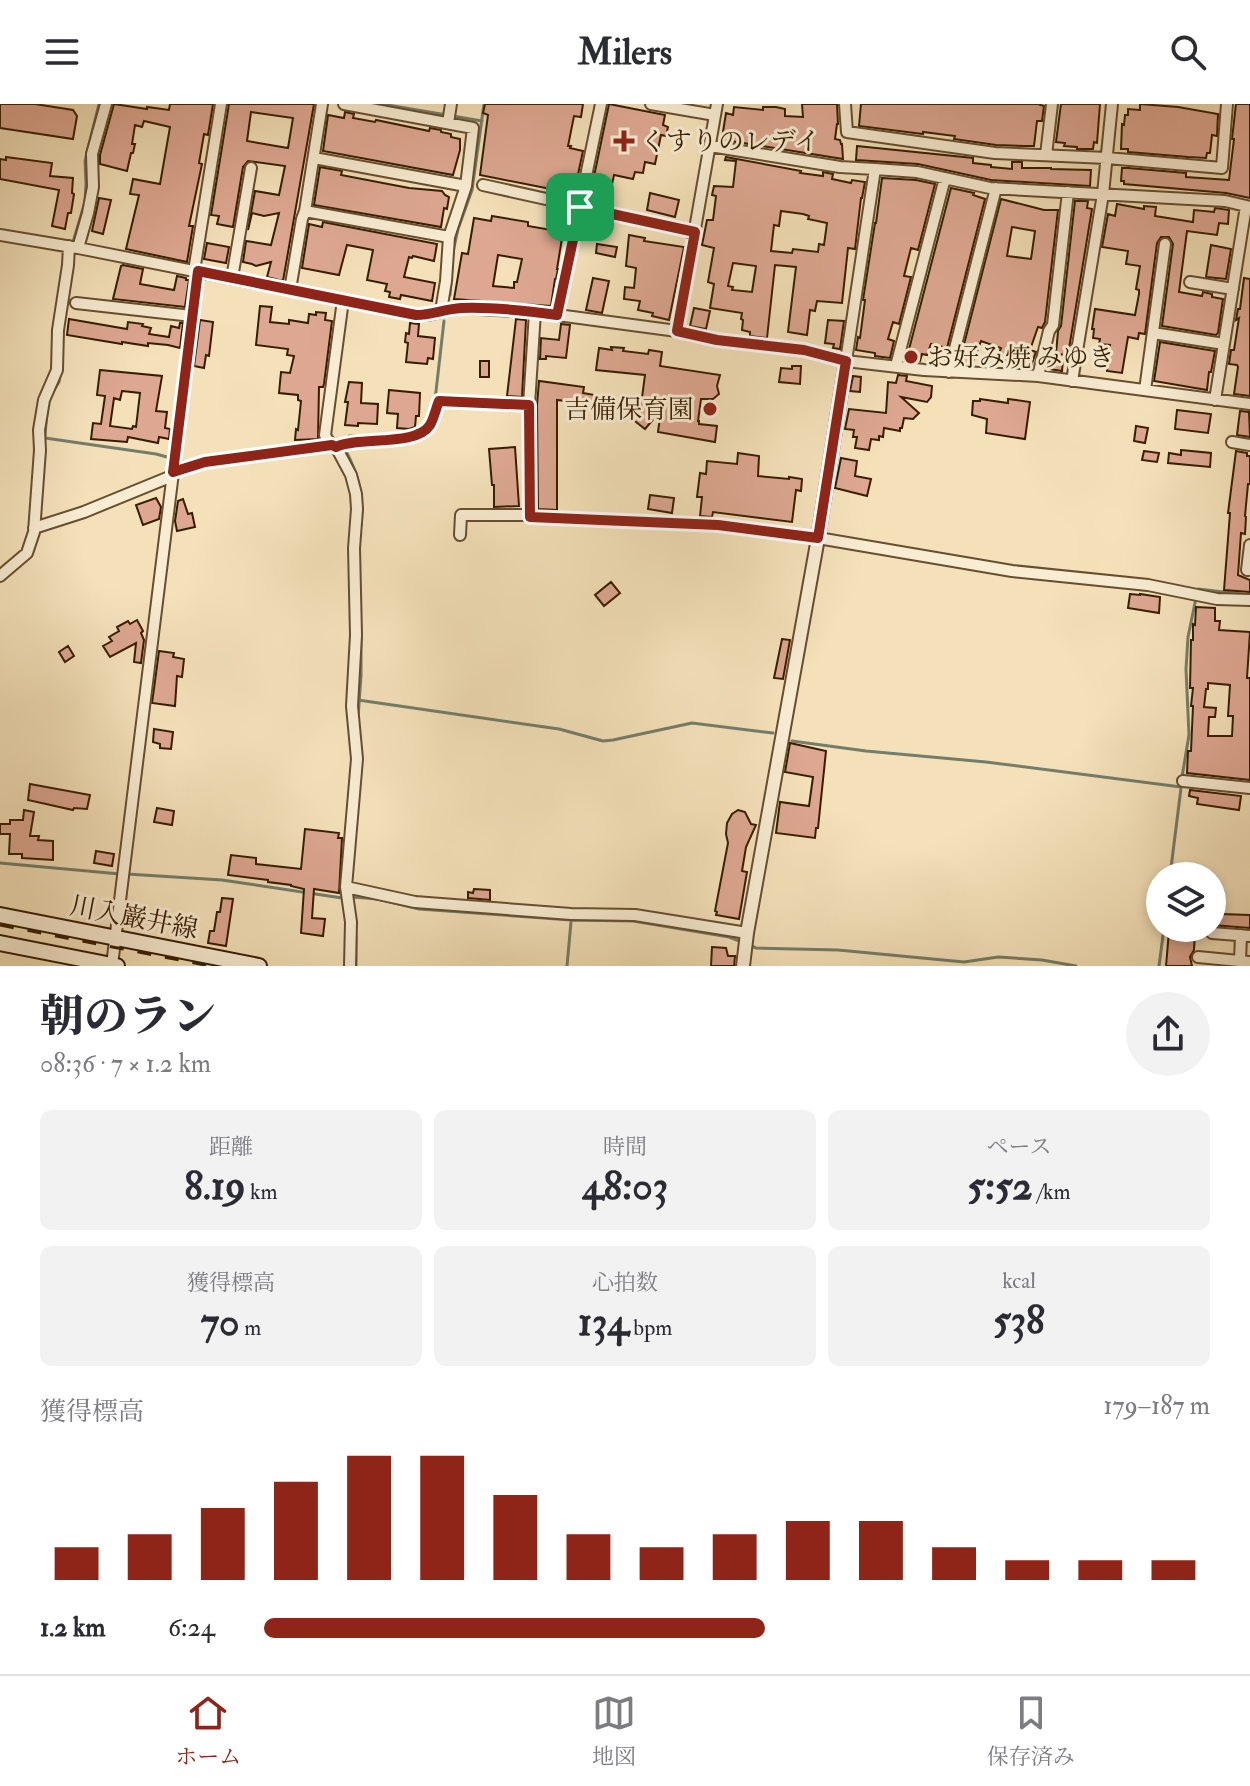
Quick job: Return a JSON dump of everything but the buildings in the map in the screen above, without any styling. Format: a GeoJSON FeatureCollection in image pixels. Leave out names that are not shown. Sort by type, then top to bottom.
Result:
{"type":"FeatureCollection","features":[{"type":"Feature","properties":{"kind":"main road","name":"川入巌井線"},"geometry":{"type":"LineString","coordinates":[[0,915],[259,966]]}},
{"type":"Feature","properties":{"kind":"main road","name":"川入巌井線"},"geometry":{"type":"LineString","coordinates":[[0,943],[114,966]]}},
{"type":"Feature","properties":{"kind":"street"},"geometry":{"type":"LineString","coordinates":[[0,576],[27,553],[37,527],[39,430],[44,400],[57,370],[58,330],[68,265],[88,213],[93,187],[92,154],[106,104]]}},
{"type":"Feature","properties":{"kind":"street"},"geometry":{"type":"LineString","coordinates":[[114,966],[196,271],[221,104]]}},
{"type":"Feature","properties":{"kind":"street"},"geometry":{"type":"LineString","coordinates":[[290,290],[322,104]]}},
{"type":"Feature","properties":{"kind":"street"},"geometry":{"type":"LineString","coordinates":[[344,104],[449,115],[473,128],[466,186],[449,237],[441,311]]}},
{"type":"Feature","properties":{"kind":"street"},"geometry":{"type":"LineString","coordinates":[[557,315],[601,104]]}},
{"type":"Feature","properties":{"kind":"street"},"geometry":{"type":"LineString","coordinates":[[651,104],[716,109],[677,331]]}},
{"type":"Feature","properties":{"kind":"street"},"geometry":{"type":"LineString","coordinates":[[845,104],[847,132],[995,153],[1222,168],[1225,104]]}},
{"type":"Feature","properties":{"kind":"street"},"geometry":{"type":"LineString","coordinates":[[1046,155],[1052,104]]}},
{"type":"Feature","properties":{"kind":"street"},"geometry":{"type":"LineString","coordinates":[[1072,381],[1103,194],[1112,104]]}},
{"type":"Feature","properties":{"kind":"street"},"geometry":{"type":"LineString","coordinates":[[710,146],[840,167],[917,172],[996,188],[1225,201],[1248,207],[1215,400]]}},
{"type":"Feature","properties":{"kind":"street"},"geometry":{"type":"LineString","coordinates":[[314,158],[466,186]]}},
{"type":"Feature","properties":{"kind":"street"},"geometry":{"type":"LineString","coordinates":[[232,278],[251,168]]}},
{"type":"Feature","properties":{"kind":"street"},"geometry":{"type":"LineString","coordinates":[[743,966],[818,538],[875,169]]}},
{"type":"Feature","properties":{"kind":"street"},"geometry":{"type":"LineString","coordinates":[[896,366],[945,178]]}},
{"type":"Feature","properties":{"kind":"street"},"geometry":{"type":"LineString","coordinates":[[483,185],[695,232]]}},
{"type":"Feature","properties":{"kind":"street"},"geometry":{"type":"LineString","coordinates":[[949,372],[996,188]]}},
{"type":"Feature","properties":{"kind":"street"},"geometry":{"type":"LineString","coordinates":[[1038,376],[1053,325],[1068,192]]}},
{"type":"Feature","properties":{"kind":"street"},"geometry":{"type":"LineString","coordinates":[[305,211],[449,237]]}},
{"type":"Feature","properties":{"kind":"street"},"geometry":{"type":"LineString","coordinates":[[0,235],[416,315],[460,308],[535,312],[804,350],[846,361],[949,372],[1038,376],[1250,404]]}},
{"type":"Feature","properties":{"kind":"street"},"geometry":{"type":"LineString","coordinates":[[1145,390],[1165,244]]}},
{"type":"Feature","properties":{"kind":"street"},"geometry":{"type":"LineString","coordinates":[[1190,282],[1233,289]]}},
{"type":"Feature","properties":{"kind":"street"},"geometry":{"type":"LineString","coordinates":[[343,300],[325,435],[335,444],[351,475],[357,509],[352,706],[357,759],[349,892],[350,966]]}},
{"type":"Feature","properties":{"kind":"street"},"geometry":{"type":"LineString","coordinates":[[76,303],[192,316]]}},
{"type":"Feature","properties":{"kind":"street"},"geometry":{"type":"LineString","coordinates":[[530,515],[529,405],[535,312]]}},
{"type":"Feature","properties":{"kind":"street"},"geometry":{"type":"LineString","coordinates":[[1153,333],[1224,344]]}},
{"type":"Feature","properties":{"kind":"street"},"geometry":{"type":"LineString","coordinates":[[37,527],[84,512],[173,466],[404,438],[429,428],[439,401],[529,405]]}},
{"type":"Feature","properties":{"kind":"street"},"geometry":{"type":"LineString","coordinates":[[1232,442],[1250,445]]}},
{"type":"Feature","properties":{"kind":"street"},"geometry":{"type":"LineString","coordinates":[[460,535],[461,515],[530,515],[718,525],[818,538],[1012,571],[1148,585],[1217,599],[1250,600]]}},
{"type":"Feature","properties":{"kind":"street"},"geometry":{"type":"LineString","coordinates":[[1250,545],[1247,570],[1250,570]]}},
{"type":"Feature","properties":{"kind":"street"},"geometry":{"type":"LineString","coordinates":[[1183,781],[1250,788]]}},
{"type":"Feature","properties":{"kind":"street"},"geometry":{"type":"LineString","coordinates":[[349,892],[415,902],[571,914],[635,915],[746,940]]}},
{"type":"Feature","properties":{"kind":"street"},"geometry":{"type":"LineString","coordinates":[[1198,957],[1245,961],[1246,935],[1226,934]]}},
{"type":"Feature","properties":{"kind":"waterway"},"geometry":{"type":"LineString","coordinates":[[73,242],[85,202],[85,161],[99,104]]}},
{"type":"Feature","properties":{"kind":"waterway"},"geometry":{"type":"LineString","coordinates":[[382,104],[482,121]]}},
{"type":"Feature","properties":{"kind":"waterway"},"geometry":{"type":"LineString","coordinates":[[450,295],[453,252],[472,190],[484,104]]}},
{"type":"Feature","properties":{"kind":"waterway"},"geometry":{"type":"LineString","coordinates":[[435,400],[444,321]]}},
{"type":"Feature","properties":{"kind":"waterway"},"geometry":{"type":"LineString","coordinates":[[54,390],[59,382],[62,363]]}},
{"type":"Feature","properties":{"kind":"waterway"},"geometry":{"type":"LineString","coordinates":[[349,436],[412,432],[423,425],[432,407]]}},
{"type":"Feature","properties":{"kind":"waterway"},"geometry":{"type":"LineString","coordinates":[[45,436],[47,412]]}},
{"type":"Feature","properties":{"kind":"waterway"},"geometry":{"type":"LineString","coordinates":[[45,438],[156,454],[189,463]]}},
{"type":"Feature","properties":{"kind":"waterway"},"geometry":{"type":"LineString","coordinates":[[345,449],[359,486],[361,526]]}},
{"type":"Feature","properties":{"kind":"waterway"},"geometry":{"type":"LineString","coordinates":[[32,551],[38,536]]}},
{"type":"Feature","properties":{"kind":"waterway"},"geometry":{"type":"LineString","coordinates":[[359,542],[360,606]]}},
{"type":"Feature","properties":{"kind":"waterway"},"geometry":{"type":"LineString","coordinates":[[1197,591],[1250,595]]}},
{"type":"Feature","properties":{"kind":"waterway"},"geometry":{"type":"LineString","coordinates":[[1182,777],[1189,735],[1188,637],[1196,598]]}},
{"type":"Feature","properties":{"kind":"waterway"},"geometry":{"type":"LineString","coordinates":[[360,746],[361,638]]}},
{"type":"Feature","properties":{"kind":"waterway"},"geometry":{"type":"LineString","coordinates":[[358,700],[559,729],[603,741],[692,723],[773,733]]}},
{"type":"Feature","properties":{"kind":"waterway"},"geometry":{"type":"LineString","coordinates":[[792,741],[1181,787]]}},
{"type":"Feature","properties":{"kind":"waterway"},"geometry":{"type":"LineString","coordinates":[[1172,862],[1181,788]]}},
{"type":"Feature","properties":{"kind":"waterway"},"geometry":{"type":"LineString","coordinates":[[0,863],[120,874]]}},
{"type":"Feature","properties":{"kind":"waterway"},"geometry":{"type":"LineString","coordinates":[[127,874],[222,880],[342,898],[378,899],[419,909],[571,920],[633,921],[729,937],[742,942]]}},
{"type":"Feature","properties":{"kind":"waterway"},"geometry":{"type":"LineString","coordinates":[[567,966],[571,922]]}},
{"type":"Feature","properties":{"kind":"waterway"},"geometry":{"type":"LineString","coordinates":[[356,936],[356,966]]}},
{"type":"Feature","properties":{"kind":"waterway"},"geometry":{"type":"LineString","coordinates":[[1159,966],[1162,942]]}},
{"type":"Feature","properties":{"kind":"waterway"},"geometry":{"type":"LineString","coordinates":[[749,945],[756,948],[838,950],[964,962],[998,957],[1076,966]]}},
{"type":"Feature","properties":{"kind":"railway"},"geometry":{"type":"LineString","coordinates":[[0,925],[210,966]]}},
{"type":"Feature","properties":{"kind":"place","name":"くすりのレデイ"},"geometry":{"type":"Point","coordinates":[624,141]}},
{"type":"Feature","properties":{"kind":"place","name":"お好み焼 みゆき"},"geometry":{"type":"Point","coordinates":[911,357]}},
{"type":"Feature","properties":{"kind":"place","name":"吉備保育園"},"geometry":{"type":"Point","coordinates":[710,409]}},
{"type":"Feature","properties":{"kind":"route"},"geometry":{"type":"LineString","coordinates":[[580,207],[695,232],[677,331],[717,340],[804,350],[846,361],[818,538],[718,525],[530,517],[529,405],[439,401],[429,428],[419,434],[205,462],[173,472],[198,271],[416,315],[460,308],[557,315],[580,207]]}}]}
